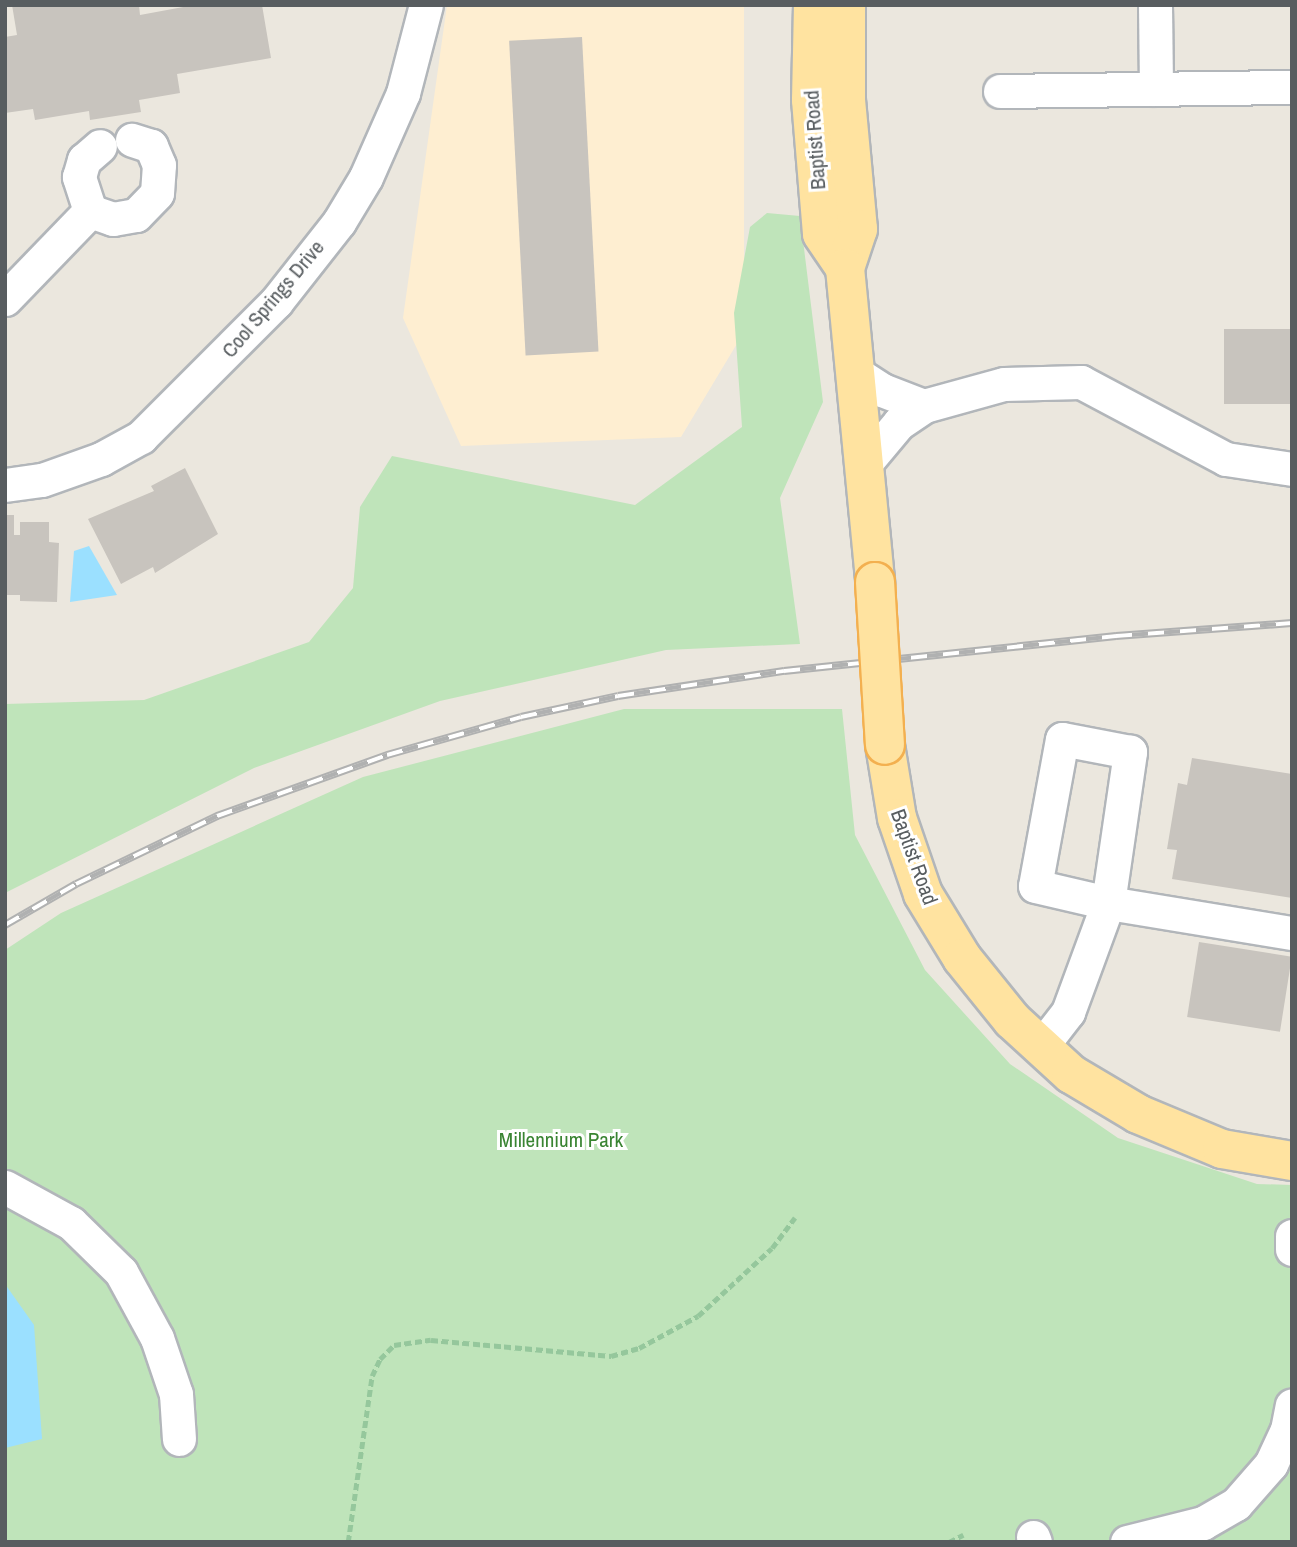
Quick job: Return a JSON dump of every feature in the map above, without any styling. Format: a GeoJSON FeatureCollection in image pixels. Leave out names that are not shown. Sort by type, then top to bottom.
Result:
{"type":"FeatureCollection","features":[{"type":"Feature","properties":{"kind":"main road","name":"Baptist Road"},"geometry":{"type":"LineString","coordinates":[[813,5],[811,100],[822,234],[845,268]]}},
{"type":"Feature","properties":{"kind":"main road","name":"Baptist Road"},"geometry":{"type":"LineString","coordinates":[[846,5],[846,100],[858,229],[845,268],[875,582],[885,745],[897,818],[923,894],[962,958],[1040,1048],[1071,1074],[1138,1114],[1222,1149],[1292,1161]]}},
{"type":"Feature","properties":{"kind":"street","name":"Cool Springs Drive"},"geometry":{"type":"LineString","coordinates":[[5,485],[42,480],[102,459],[141,437],[276,302],[339,222],[366,177],[403,93],[426,5]]}},
{"type":"Feature","properties":{"kind":"street"},"geometry":{"type":"LineString","coordinates":[[1155,5],[1156,89]]}},
{"type":"Feature","properties":{"kind":"street"},"geometry":{"type":"LineString","coordinates":[[1000,91],[1292,87]]}},
{"type":"Feature","properties":{"kind":"street"},"geometry":{"type":"LineString","coordinates":[[90,211],[113,219],[136,215],[157,193],[159,164],[151,146],[132,140]]}},
{"type":"Feature","properties":{"kind":"street"},"geometry":{"type":"LineString","coordinates":[[90,211],[79,177],[84,160],[100,146]]}},
{"type":"Feature","properties":{"kind":"street"},"geometry":{"type":"LineString","coordinates":[[5,299],[90,211]]}},
{"type":"Feature","properties":{"kind":"street"},"geometry":{"type":"LineString","coordinates":[[853,371],[882,390],[924,406]]}},
{"type":"Feature","properties":{"kind":"street"},"geometry":{"type":"LineString","coordinates":[[863,466],[899,423],[924,406],[1004,384],[1082,382],[1226,459],[1292,469]]}},
{"type":"Feature","properties":{"kind":"street"},"geometry":{"type":"LineString","coordinates":[[1040,1048],[1068,1012],[1108,903],[1130,752],[1062,739],[1035,886],[1108,903],[1292,933]]}},
{"type":"Feature","properties":{"kind":"street"},"geometry":{"type":"LineString","coordinates":[[5,1186],[71,1223],[121,1272],[157,1338],[176,1394],[179,1439]]}},
{"type":"Feature","properties":{"kind":"street"},"geometry":{"type":"LineString","coordinates":[[1292,1236],[1292,1249]]}},
{"type":"Feature","properties":{"kind":"street"},"geometry":{"type":"LineString","coordinates":[[1127,1542],[1203,1523],[1236,1504],[1281,1469],[1292,1405]]}},
{"type":"Feature","properties":{"kind":"path"},"geometry":{"type":"LineString","coordinates":[[348,1542],[372,1376],[380,1359],[394,1345],[431,1340],[611,1356],[639,1348],[698,1316],[772,1248],[795,1218]]}},
{"type":"Feature","properties":{"kind":"path"},"geometry":{"type":"LineString","coordinates":[[949,1542],[963,1535]]}},
{"type":"Feature","properties":{"kind":"shaded area"},"geometry":{"type":"Polygon","coordinates":[[[447,5],[744,5],[744,332],[681,437],[461,446],[403,318],[447,5]]]}},
{"type":"Feature","properties":{"kind":"green space"},"geometry":{"type":"Polygon","coordinates":[[[767,213],[800,216],[823,402],[780,498],[800,644],[666,650],[440,701],[254,768],[5,893],[5,704],[144,700],[309,642],[353,588],[360,507],[392,456],[635,505],[742,427],[734,313],[750,227],[767,213]]]}},
{"type":"Feature","properties":{"kind":"green space","name":"Millennium Park"},"geometry":{"type":"Polygon","coordinates":[[[624,709],[842,709],[855,835],[925,970],[1010,1064],[1118,1138],[1257,1184],[1292,1185],[1292,1542],[5,1542],[5,950],[61,913],[363,777],[624,709]]]}},
{"type":"Feature","properties":{"kind":"water"},"geometry":{"type":"Polygon","coordinates":[[[89,546],[117,595],[70,602],[74,551],[89,546]]]}},
{"type":"Feature","properties":{"kind":"water"},"geometry":{"type":"Polygon","coordinates":[[[5,1284],[34,1325],[42,1439],[5,1448],[5,1284]]]}},
{"type":"Feature","properties":{"kind":"building"},"geometry":{"type":"Polygon","coordinates":[[[12,5],[139,5],[140,15],[194,5],[262,5],[271,58],[177,74],[180,93],[139,100],[141,112],[90,120],[89,111],[35,120],[33,109],[5,113],[5,37],[17,35],[12,5]]]}},
{"type":"Feature","properties":{"kind":"building"},"geometry":{"type":"Polygon","coordinates":[[[582,37],[598,352],[526,355],[509,41],[582,37]]]}},
{"type":"Feature","properties":{"kind":"building"},"geometry":{"type":"Polygon","coordinates":[[[1224,329],[1292,329],[1292,404],[1224,404],[1224,329]]]}},
{"type":"Feature","properties":{"kind":"building"},"geometry":{"type":"Polygon","coordinates":[[[185,468],[218,534],[155,573],[153,567],[121,584],[88,519],[154,491],[151,486],[185,468]]]}},
{"type":"Feature","properties":{"kind":"building"},"geometry":{"type":"Polygon","coordinates":[[[5,515],[14,515],[14,535],[20,535],[20,522],[49,522],[49,542],[59,543],[57,602],[20,601],[20,595],[5,595],[5,515]]]}},
{"type":"Feature","properties":{"kind":"building"},"geometry":{"type":"Polygon","coordinates":[[[1192,758],[1292,774],[1292,898],[1172,879],[1177,850],[1167,849],[1178,783],[1187,785],[1192,758]]]}},
{"type":"Feature","properties":{"kind":"building"},"geometry":{"type":"Polygon","coordinates":[[[1199,942],[1292,957],[1280,1032],[1187,1017],[1199,942]]]}},
{"type":"Feature","properties":{"kind":"railway"},"geometry":{"type":"LineString","coordinates":[[5,925],[76,884],[217,816],[387,755],[521,717],[618,696],[784,671],[1116,636],[1292,623]]}}]}
